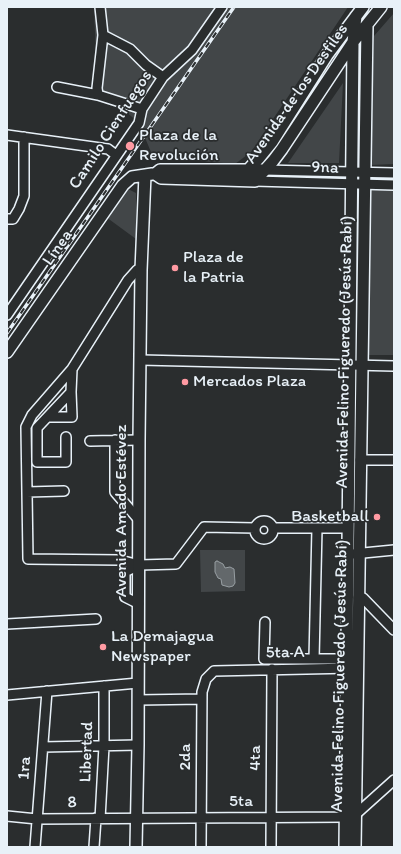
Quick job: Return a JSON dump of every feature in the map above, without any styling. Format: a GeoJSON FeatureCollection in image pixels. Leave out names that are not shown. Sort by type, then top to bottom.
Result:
{"type":"FeatureCollection","features":[{"type":"Feature","properties":{"kind":"main road","name":"Avenida de los Desfiles"},"geometry":{"type":"LineString","coordinates":[[255,181],[282,149],[353,42],[380,7]]}},
{"type":"Feature","properties":{"kind":"main road","name":"Avenida de los Desfiles"},"geometry":{"type":"LineString","coordinates":[[248,170],[272,142],[327,55],[360,12]]}},
{"type":"Feature","properties":{"kind":"main road","name":"Avenida Felino Figueredo (Jesús Rabí)"},"geometry":{"type":"LineString","coordinates":[[350,665],[358,598],[353,554],[348,528],[353,42],[360,12]]}},
{"type":"Feature","properties":{"kind":"main road","name":"Avenida Felino Figueredo (Jesús Rabí)"},"geometry":{"type":"LineString","coordinates":[[345,847],[350,816],[350,665],[353,554],[360,460],[367,25]]}},
{"type":"Feature","properties":{"kind":"main road","name":"Línea"},"geometry":{"type":"LineString","coordinates":[[7,352],[123,185],[132,176],[150,175],[160,170],[264,170]]}},
{"type":"Feature","properties":{"kind":"main road"},"geometry":{"type":"LineString","coordinates":[[150,175],[161,178],[255,181]]}},
{"type":"Feature","properties":{"kind":"main road","name":"Avenida Amado Estévez"},"geometry":{"type":"LineString","coordinates":[[136,847],[141,270],[150,175]]}},
{"type":"Feature","properties":{"kind":"main road","name":"Avenida Felino Figueredo (Jesús Rabí)"},"geometry":{"type":"LineString","coordinates":[[350,816],[355,847]]}},
{"type":"Feature","properties":{"kind":"street"},"geometry":{"type":"LineString","coordinates":[[98,95],[97,88],[103,35],[100,7]]}},
{"type":"Feature","properties":{"kind":"street","name":"Camilo Cienfuegos"},"geometry":{"type":"LineString","coordinates":[[7,315],[139,123],[142,109],[163,77],[192,50],[222,7]]}},
{"type":"Feature","properties":{"kind":"street"},"geometry":{"type":"LineString","coordinates":[[103,35],[130,49],[146,65],[163,77]]}},
{"type":"Feature","properties":{"kind":"street"},"geometry":{"type":"LineString","coordinates":[[57,87],[98,95],[142,109]]}},
{"type":"Feature","properties":{"kind":"street"},"geometry":{"type":"LineString","coordinates":[[7,135],[108,149],[116,155]]}},
{"type":"Feature","properties":{"kind":"street"},"geometry":{"type":"LineString","coordinates":[[7,219],[13,219],[24,196],[24,137]]}},
{"type":"Feature","properties":{"kind":"street","name":"9na"},"geometry":{"type":"LineString","coordinates":[[264,170],[365,173]]}},
{"type":"Feature","properties":{"kind":"street"},"geometry":{"type":"LineString","coordinates":[[365,173],[394,173]]}},
{"type":"Feature","properties":{"kind":"street","name":"9na"},"geometry":{"type":"LineString","coordinates":[[255,181],[394,186]]}},
{"type":"Feature","properties":{"kind":"street"},"geometry":{"type":"LineString","coordinates":[[141,270],[137,270],[128,280],[72,369],[32,415],[26,428],[28,559],[120,560],[139,565],[176,564],[204,527],[255,528]]}},
{"type":"Feature","properties":{"kind":"street"},"geometry":{"type":"LineString","coordinates":[[140,360],[394,366]]}},
{"type":"Feature","properties":{"kind":"street"},"geometry":{"type":"LineString","coordinates":[[48,418],[72,417],[72,369]]}},
{"type":"Feature","properties":{"kind":"street"},"geometry":{"type":"LineString","coordinates":[[66,438],[66,462],[37,462],[37,428],[72,392]]}},
{"type":"Feature","properties":{"kind":"street"},"geometry":{"type":"LineString","coordinates":[[115,440],[114,492],[139,520]]}},
{"type":"Feature","properties":{"kind":"street"},"geometry":{"type":"LineString","coordinates":[[90,441],[139,440]]}},
{"type":"Feature","properties":{"kind":"street"},"geometry":{"type":"LineString","coordinates":[[360,460],[394,460]]}},
{"type":"Feature","properties":{"kind":"street"},"geometry":{"type":"LineString","coordinates":[[27,492],[64,491]]}},
{"type":"Feature","properties":{"kind":"street"},"geometry":{"type":"LineString","coordinates":[[264,521],[270,523],[273,528],[273,534],[269,539],[262,540],[257,537],[255,528],[259,523],[264,521]]}},
{"type":"Feature","properties":{"kind":"street"},"geometry":{"type":"LineString","coordinates":[[273,528],[348,528]]}},
{"type":"Feature","properties":{"kind":"street"},"geometry":{"type":"LineString","coordinates":[[314,658],[317,528]]}},
{"type":"Feature","properties":{"kind":"street"},"geometry":{"type":"LineString","coordinates":[[353,554],[394,550]]}},
{"type":"Feature","properties":{"kind":"street"},"geometry":{"type":"LineString","coordinates":[[358,598],[363,598],[394,630]]}},
{"type":"Feature","properties":{"kind":"street"},"geometry":{"type":"LineString","coordinates":[[7,624],[96,619]]}},
{"type":"Feature","properties":{"kind":"street"},"geometry":{"type":"LineString","coordinates":[[265,622],[264,659],[314,658],[350,665]]}},
{"type":"Feature","properties":{"kind":"street","name":"5ta A"},"geometry":{"type":"LineString","coordinates":[[214,670],[350,665]]}},
{"type":"Feature","properties":{"kind":"street","name":"4ta"},"geometry":{"type":"LineString","coordinates":[[271,847],[272,669]]}},
{"type":"Feature","properties":{"kind":"street","name":"2da"},"geometry":{"type":"LineString","coordinates":[[202,847],[202,692],[206,679],[214,670]]}},
{"type":"Feature","properties":{"kind":"street"},"geometry":{"type":"LineString","coordinates":[[7,695],[138,683]]}},
{"type":"Feature","properties":{"kind":"street","name":"Libertad"},"geometry":{"type":"LineString","coordinates":[[94,847],[98,819],[104,746],[104,686]]}},
{"type":"Feature","properties":{"kind":"street","name":"1ra"},"geometry":{"type":"LineString","coordinates":[[35,847],[47,691]]}},
{"type":"Feature","properties":{"kind":"street"},"geometry":{"type":"LineString","coordinates":[[138,700],[202,699]]}},
{"type":"Feature","properties":{"kind":"street"},"geometry":{"type":"LineString","coordinates":[[43,747],[138,744]]}},
{"type":"Feature","properties":{"kind":"street"},"geometry":{"type":"LineString","coordinates":[[350,816],[394,780]]}},
{"type":"Feature","properties":{"kind":"street","name":"8"},"geometry":{"type":"LineString","coordinates":[[7,816],[37,819],[137,818]]}},
{"type":"Feature","properties":{"kind":"street","name":"5ta"},"geometry":{"type":"LineString","coordinates":[[137,818],[350,816]]}},
{"type":"Feature","properties":{"kind":"shaded area"},"geometry":{"type":"Polygon","coordinates":[[[94,7],[348,7],[251,152],[235,164],[153,157],[139,123],[117,104],[94,91],[96,59],[94,7]]]}},
{"type":"Feature","properties":{"kind":"shaded area"},"geometry":{"type":"Polygon","coordinates":[[[394,13],[394,164],[371,165],[374,36],[394,13]]]}},
{"type":"Feature","properties":{"kind":"shaded area"},"geometry":{"type":"Polygon","coordinates":[[[334,55],[338,57],[282,142],[278,139],[334,55]]]}},
{"type":"Feature","properties":{"kind":"shaded area"},"geometry":{"type":"Polygon","coordinates":[[[357,65],[360,65],[358,153],[355,152],[357,65]]]}},
{"type":"Feature","properties":{"kind":"shaded area"},"geometry":{"type":"Polygon","coordinates":[[[343,83],[339,163],[288,163],[343,83]]]}},
{"type":"Feature","properties":{"kind":"shaded area"},"geometry":{"type":"Polygon","coordinates":[[[286,175],[336,176],[336,179],[286,178],[286,175]]]}},
{"type":"Feature","properties":{"kind":"shaded area"},"geometry":{"type":"Polygon","coordinates":[[[128,189],[136,193],[136,239],[106,217],[125,190],[128,189]]]}},
{"type":"Feature","properties":{"kind":"shaded area"},"geometry":{"type":"Polygon","coordinates":[[[367,189],[394,190],[394,355],[365,355],[367,189]]]}},
{"type":"Feature","properties":{"kind":"shaded area"},"geometry":{"type":"Polygon","coordinates":[[[200,550],[245,550],[245,591],[201,592],[200,550]]]}},
{"type":"Feature","properties":{"kind":"shaded area"},"geometry":{"type":"Polygon","coordinates":[[[217,561],[223,564],[225,568],[230,567],[234,569],[235,583],[233,586],[229,587],[222,585],[221,579],[218,578],[215,572],[215,562],[217,561]]]}},
{"type":"Feature","properties":{"kind":"railway"},"geometry":{"type":"LineString","coordinates":[[7,333],[234,7]]}},
{"type":"Feature","properties":{"kind":"place","name":"Plaza de la Revolución"},"geometry":{"type":"Point","coordinates":[130,146]}},
{"type":"Feature","properties":{"kind":"place","name":"Plaza de la Patria"},"geometry":{"type":"Point","coordinates":[175,268]}},
{"type":"Feature","properties":{"kind":"place","name":"Mercados Plaza"},"geometry":{"type":"Point","coordinates":[185,382]}},
{"type":"Feature","properties":{"kind":"place","name":"Basketball"},"geometry":{"type":"Point","coordinates":[377,517]}},
{"type":"Feature","properties":{"kind":"place","name":"La Demajagua Newspaper"},"geometry":{"type":"Point","coordinates":[103,647]}}]}
